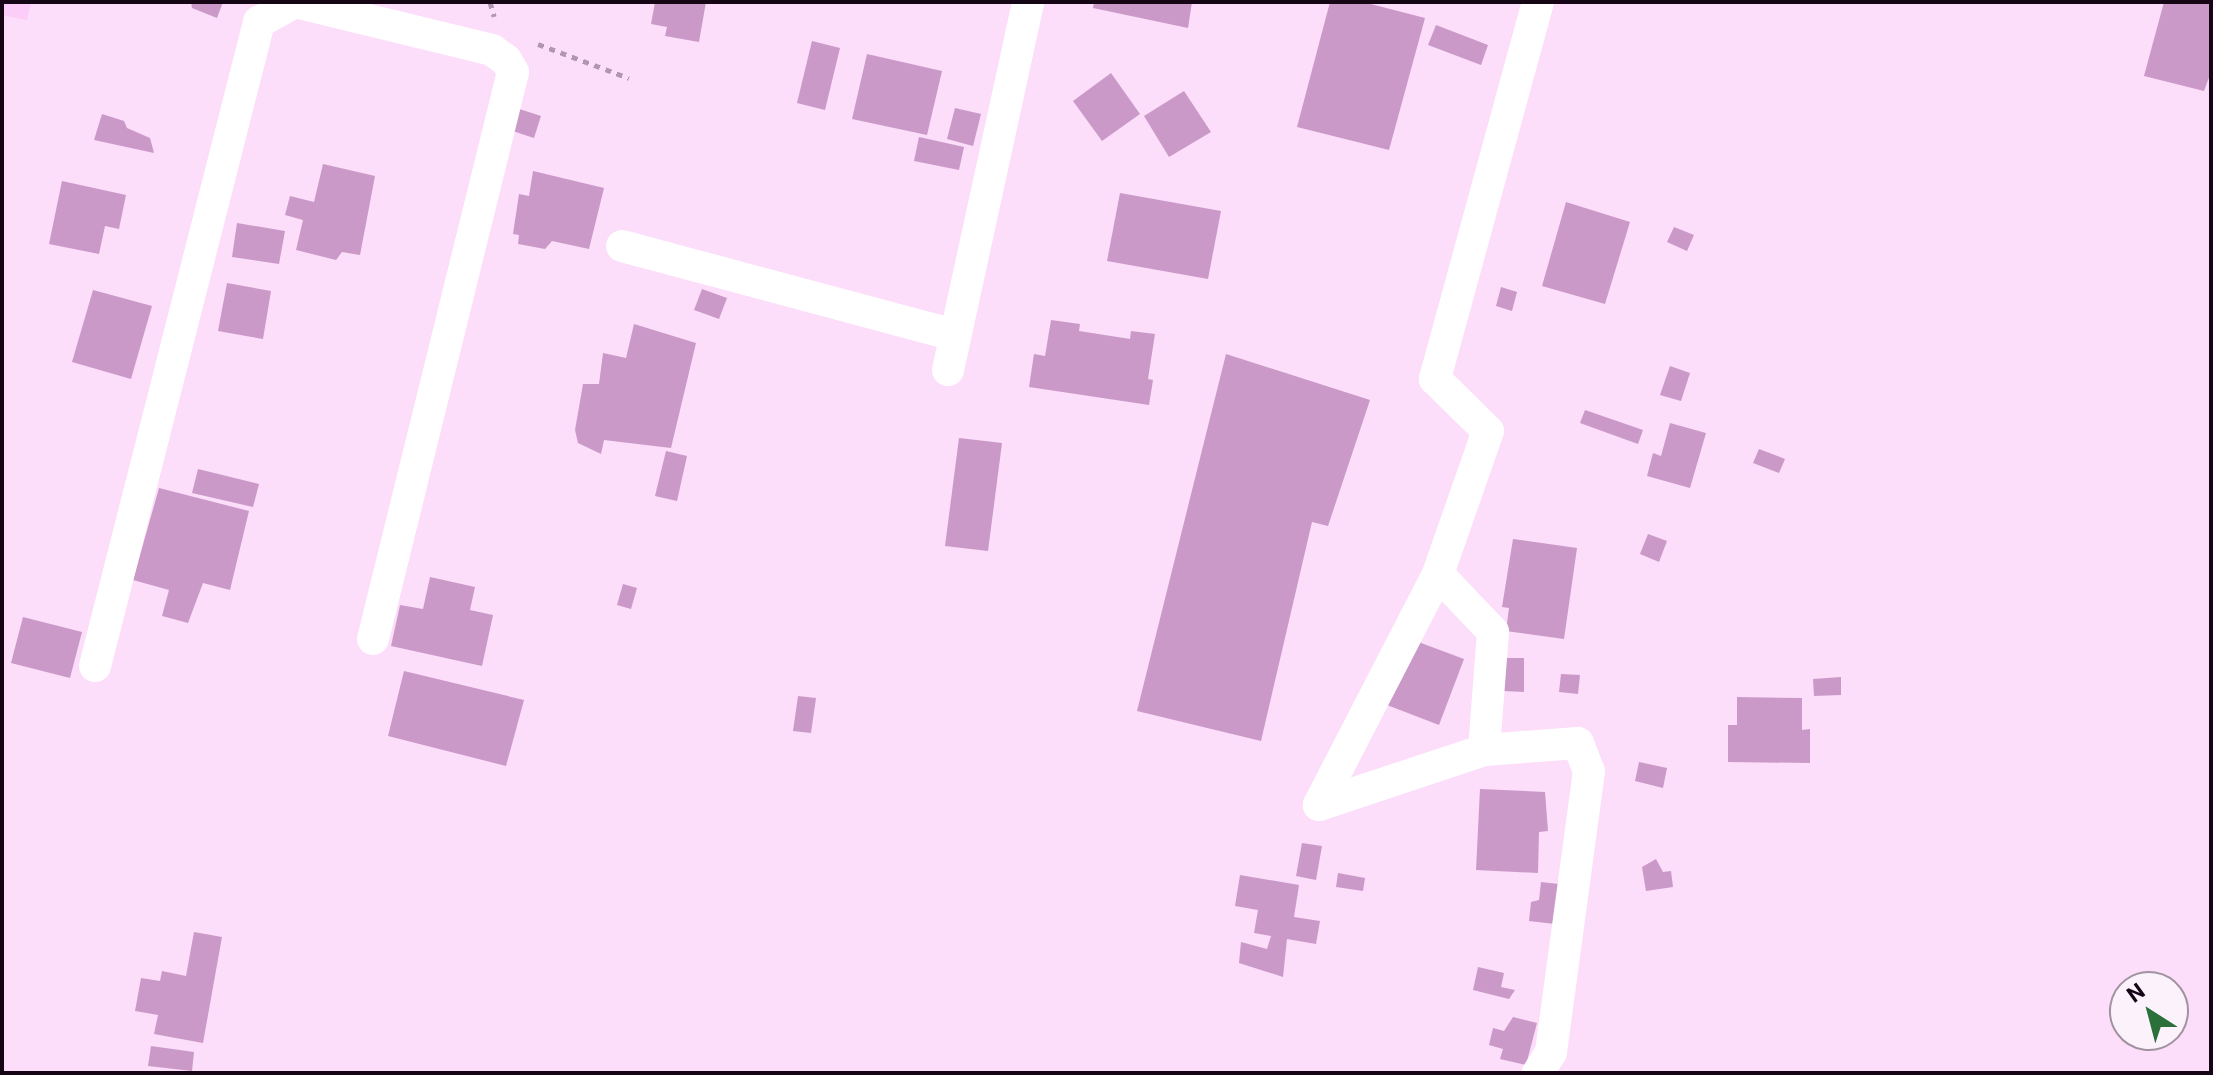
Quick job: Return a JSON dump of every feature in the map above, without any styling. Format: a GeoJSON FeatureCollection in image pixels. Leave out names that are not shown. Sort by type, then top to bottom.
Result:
{"type":"FeatureCollection","features":[{"type":"Feature","properties":{"kind":"street"},"geometry":{"type":"LineString","coordinates":[[95,666],[259,22],[295,2],[492,50],[506,60],[513,72],[373,639]]}},
{"type":"Feature","properties":{"kind":"street"},"geometry":{"type":"LineString","coordinates":[[948,370],[1028,2]]}},
{"type":"Feature","properties":{"kind":"street"},"geometry":{"type":"LineString","coordinates":[[1538,2],[1435,379],[1488,431],[1438,574],[1319,805],[1484,750],[1578,743],[1589,771],[1551,1052],[1538,1073]]}},
{"type":"Feature","properties":{"kind":"street"},"geometry":{"type":"LineString","coordinates":[[622,246],[955,335]]}},
{"type":"Feature","properties":{"kind":"street"},"geometry":{"type":"LineString","coordinates":[[1438,574],[1493,632],[1484,750]]}},
{"type":"Feature","properties":{"kind":"path"},"geometry":{"type":"LineString","coordinates":[[490,2],[494,16],[501,25]]}},
{"type":"Feature","properties":{"kind":"path"},"geometry":{"type":"LineString","coordinates":[[535,43],[629,78]]}},
{"type":"Feature","properties":{"kind":"shaded area"},"geometry":{"type":"Polygon","coordinates":[[[2,2],[31,2],[27,20],[2,15],[2,2]]]}},
{"type":"Feature","properties":{"kind":"building"},"geometry":{"type":"Polygon","coordinates":[[[191,2],[223,2],[217,18],[192,8],[191,2]]]}},
{"type":"Feature","properties":{"kind":"building"},"geometry":{"type":"Polygon","coordinates":[[[655,2],[706,2],[699,42],[665,36],[667,27],[651,24],[655,2]]]}},
{"type":"Feature","properties":{"kind":"building"},"geometry":{"type":"Polygon","coordinates":[[[1094,2],[1192,2],[1188,28],[1093,8],[1094,2]]]}},
{"type":"Feature","properties":{"kind":"building"},"geometry":{"type":"Polygon","coordinates":[[[1330,2],[1363,2],[1425,18],[1389,150],[1297,127],[1330,2]]]}},
{"type":"Feature","properties":{"kind":"building"},"geometry":{"type":"Polygon","coordinates":[[[2164,2],[2211,2],[2211,72],[2204,91],[2144,76],[2164,2]]]}},
{"type":"Feature","properties":{"kind":"building"},"geometry":{"type":"Polygon","coordinates":[[[1436,25],[1488,45],[1481,65],[1428,45],[1436,25]]]}},
{"type":"Feature","properties":{"kind":"building"},"geometry":{"type":"Polygon","coordinates":[[[812,41],[840,48],[825,110],[797,103],[812,41]]]}},
{"type":"Feature","properties":{"kind":"building"},"geometry":{"type":"Polygon","coordinates":[[[867,54],[942,71],[927,135],[852,119],[867,54]]]}},
{"type":"Feature","properties":{"kind":"building"},"geometry":{"type":"Polygon","coordinates":[[[1111,73],[1140,114],[1102,141],[1073,101],[1111,73]]]}},
{"type":"Feature","properties":{"kind":"building"},"geometry":{"type":"Polygon","coordinates":[[[1184,91],[1211,132],[1169,157],[1144,116],[1184,91]]]}},
{"type":"Feature","properties":{"kind":"building"},"geometry":{"type":"Polygon","coordinates":[[[510,106],[541,116],[534,138],[503,128],[510,106]]]}},
{"type":"Feature","properties":{"kind":"building"},"geometry":{"type":"Polygon","coordinates":[[[955,108],[981,114],[973,146],[947,139],[955,108]]]}},
{"type":"Feature","properties":{"kind":"building"},"geometry":{"type":"Polygon","coordinates":[[[102,114],[124,121],[127,128],[150,138],[154,153],[94,140],[102,114]]]}},
{"type":"Feature","properties":{"kind":"building"},"geometry":{"type":"Polygon","coordinates":[[[919,137],[964,147],[959,170],[914,161],[919,137]]]}},
{"type":"Feature","properties":{"kind":"building"},"geometry":{"type":"Polygon","coordinates":[[[323,164],[375,176],[360,255],[342,252],[336,260],[296,250],[303,220],[285,215],[290,196],[314,202],[323,164]]]}},
{"type":"Feature","properties":{"kind":"building"},"geometry":{"type":"Polygon","coordinates":[[[533,171],[604,188],[589,249],[552,241],[545,249],[518,244],[519,235],[513,234],[519,194],[529,196],[533,171]]]}},
{"type":"Feature","properties":{"kind":"building"},"geometry":{"type":"Polygon","coordinates":[[[62,181],[126,195],[119,229],[105,226],[99,254],[49,244],[62,181]]]}},
{"type":"Feature","properties":{"kind":"building"},"geometry":{"type":"Polygon","coordinates":[[[1120,193],[1221,211],[1208,279],[1107,261],[1120,193]]]}},
{"type":"Feature","properties":{"kind":"building"},"geometry":{"type":"Polygon","coordinates":[[[1566,202],[1630,222],[1605,304],[1542,286],[1566,202]]]}},
{"type":"Feature","properties":{"kind":"building"},"geometry":{"type":"Polygon","coordinates":[[[237,223],[285,231],[279,264],[232,257],[237,223]]]}},
{"type":"Feature","properties":{"kind":"building"},"geometry":{"type":"Polygon","coordinates":[[[1674,227],[1694,235],[1687,251],[1667,242],[1674,227]]]}},
{"type":"Feature","properties":{"kind":"building"},"geometry":{"type":"Polygon","coordinates":[[[227,283],[271,291],[263,339],[218,331],[227,283]]]}},
{"type":"Feature","properties":{"kind":"building"},"geometry":{"type":"Polygon","coordinates":[[[1501,287],[1517,292],[1512,311],[1496,306],[1501,287]]]}},
{"type":"Feature","properties":{"kind":"building"},"geometry":{"type":"Polygon","coordinates":[[[702,289],[727,298],[719,319],[694,310],[702,289]]]}},
{"type":"Feature","properties":{"kind":"building"},"geometry":{"type":"Polygon","coordinates":[[[93,290],[152,306],[131,379],[72,362],[93,290]]]}},
{"type":"Feature","properties":{"kind":"building"},"geometry":{"type":"Polygon","coordinates":[[[1051,320],[1080,324],[1079,331],[1130,339],[1131,331],[1155,334],[1148,379],[1153,380],[1149,405],[1029,387],[1034,354],[1045,356],[1051,320]]]}},
{"type":"Feature","properties":{"kind":"building"},"geometry":{"type":"Polygon","coordinates":[[[634,324],[696,343],[671,448],[604,440],[601,454],[578,443],[575,430],[583,384],[599,384],[603,353],[626,358],[634,324]]]}},
{"type":"Feature","properties":{"kind":"building"},"geometry":{"type":"Polygon","coordinates":[[[1226,354],[1370,400],[1328,526],[1312,522],[1261,741],[1137,711],[1226,354]]]}},
{"type":"Feature","properties":{"kind":"building"},"geometry":{"type":"Polygon","coordinates":[[[1670,366],[1690,373],[1681,401],[1660,395],[1670,366]]]}},
{"type":"Feature","properties":{"kind":"building"},"geometry":{"type":"Polygon","coordinates":[[[1585,410],[1643,430],[1638,444],[1580,423],[1585,410]]]}},
{"type":"Feature","properties":{"kind":"building"},"geometry":{"type":"Polygon","coordinates":[[[1670,423],[1706,433],[1690,488],[1647,476],[1653,453],[1661,456],[1670,423]]]}},
{"type":"Feature","properties":{"kind":"building"},"geometry":{"type":"Polygon","coordinates":[[[959,438],[1002,443],[988,551],[945,546],[959,438]]]}},
{"type":"Feature","properties":{"kind":"building"},"geometry":{"type":"Polygon","coordinates":[[[1759,449],[1785,459],[1779,473],[1753,463],[1759,449]]]}},
{"type":"Feature","properties":{"kind":"building"},"geometry":{"type":"Polygon","coordinates":[[[666,451],[687,456],[677,501],[655,496],[666,451]]]}},
{"type":"Feature","properties":{"kind":"building"},"geometry":{"type":"Polygon","coordinates":[[[198,469],[259,484],[253,507],[192,493],[198,469]]]}},
{"type":"Feature","properties":{"kind":"building"},"geometry":{"type":"Polygon","coordinates":[[[159,488],[249,511],[230,590],[203,583],[188,623],[162,616],[169,590],[133,580],[159,488]]]}},
{"type":"Feature","properties":{"kind":"building"},"geometry":{"type":"Polygon","coordinates":[[[1648,534],[1667,541],[1659,562],[1640,554],[1648,534]]]}},
{"type":"Feature","properties":{"kind":"building"},"geometry":{"type":"Polygon","coordinates":[[[1513,539],[1577,548],[1564,639],[1506,631],[1509,608],[1502,607],[1513,539]]]}},
{"type":"Feature","properties":{"kind":"building"},"geometry":{"type":"Polygon","coordinates":[[[430,577],[475,587],[470,610],[493,615],[482,666],[391,646],[400,605],[423,609],[430,577]]]}},
{"type":"Feature","properties":{"kind":"building"},"geometry":{"type":"Polygon","coordinates":[[[623,584],[637,588],[631,609],[617,605],[623,584]]]}},
{"type":"Feature","properties":{"kind":"building"},"geometry":{"type":"Polygon","coordinates":[[[23,617],[82,632],[70,678],[11,663],[23,617]]]}},
{"type":"Feature","properties":{"kind":"building"},"geometry":{"type":"Polygon","coordinates":[[[1413,640],[1464,659],[1439,725],[1387,705],[1413,640]]]}},
{"type":"Feature","properties":{"kind":"building"},"geometry":{"type":"Polygon","coordinates":[[[1504,658],[1524,658],[1524,692],[1504,691],[1504,658]]]}},
{"type":"Feature","properties":{"kind":"building"},"geometry":{"type":"Polygon","coordinates":[[[404,671],[524,700],[506,766],[388,736],[404,671]]]}},
{"type":"Feature","properties":{"kind":"building"},"geometry":{"type":"Polygon","coordinates":[[[1561,674],[1580,675],[1578,694],[1559,692],[1561,674]]]}},
{"type":"Feature","properties":{"kind":"building"},"geometry":{"type":"Polygon","coordinates":[[[1841,677],[1841,695],[1814,696],[1813,679],[1841,677]]]}},
{"type":"Feature","properties":{"kind":"building"},"geometry":{"type":"Polygon","coordinates":[[[798,696],[816,698],[811,733],[793,731],[798,696]]]}},
{"type":"Feature","properties":{"kind":"building"},"geometry":{"type":"Polygon","coordinates":[[[1737,697],[1802,698],[1802,730],[1810,729],[1810,763],[1728,762],[1728,725],[1737,725],[1737,697]]]}},
{"type":"Feature","properties":{"kind":"building"},"geometry":{"type":"Polygon","coordinates":[[[1639,762],[1667,768],[1663,788],[1635,781],[1639,762]]]}},
{"type":"Feature","properties":{"kind":"building"},"geometry":{"type":"Polygon","coordinates":[[[1480,789],[1545,792],[1548,831],[1539,832],[1538,873],[1476,870],[1480,789]]]}},
{"type":"Feature","properties":{"kind":"building"},"geometry":{"type":"Polygon","coordinates":[[[1302,843],[1322,846],[1316,880],[1296,876],[1302,843]]]}},
{"type":"Feature","properties":{"kind":"building"},"geometry":{"type":"Polygon","coordinates":[[[1656,859],[1663,872],[1671,871],[1673,887],[1646,891],[1642,867],[1656,859]]]}},
{"type":"Feature","properties":{"kind":"building"},"geometry":{"type":"Polygon","coordinates":[[[1338,873],[1365,878],[1363,891],[1336,887],[1338,873]]]}},
{"type":"Feature","properties":{"kind":"building"},"geometry":{"type":"Polygon","coordinates":[[[1240,875],[1299,885],[1294,917],[1320,921],[1316,944],[1287,939],[1283,977],[1239,963],[1241,942],[1267,949],[1271,936],[1254,933],[1258,910],[1235,906],[1240,875]]]}},
{"type":"Feature","properties":{"kind":"building"},"geometry":{"type":"Polygon","coordinates":[[[1541,882],[1559,884],[1555,924],[1529,921],[1531,902],[1539,900],[1541,882]]]}},
{"type":"Feature","properties":{"kind":"building"},"geometry":{"type":"Polygon","coordinates":[[[194,932],[222,937],[203,1043],[154,1034],[158,1015],[135,1011],[141,978],[160,981],[162,971],[186,976],[194,932]]]}},
{"type":"Feature","properties":{"kind":"building"},"geometry":{"type":"Polygon","coordinates":[[[1478,967],[1504,973],[1501,987],[1515,990],[1509,999],[1473,990],[1478,967]]]}},
{"type":"Feature","properties":{"kind":"building"},"geometry":{"type":"Polygon","coordinates":[[[1513,1017],[1537,1023],[1526,1065],[1500,1059],[1503,1049],[1489,1045],[1493,1028],[1504,1031],[1513,1017]]]}},
{"type":"Feature","properties":{"kind":"building"},"geometry":{"type":"Polygon","coordinates":[[[151,1046],[194,1052],[192,1071],[148,1066],[151,1046]]]}}]}
